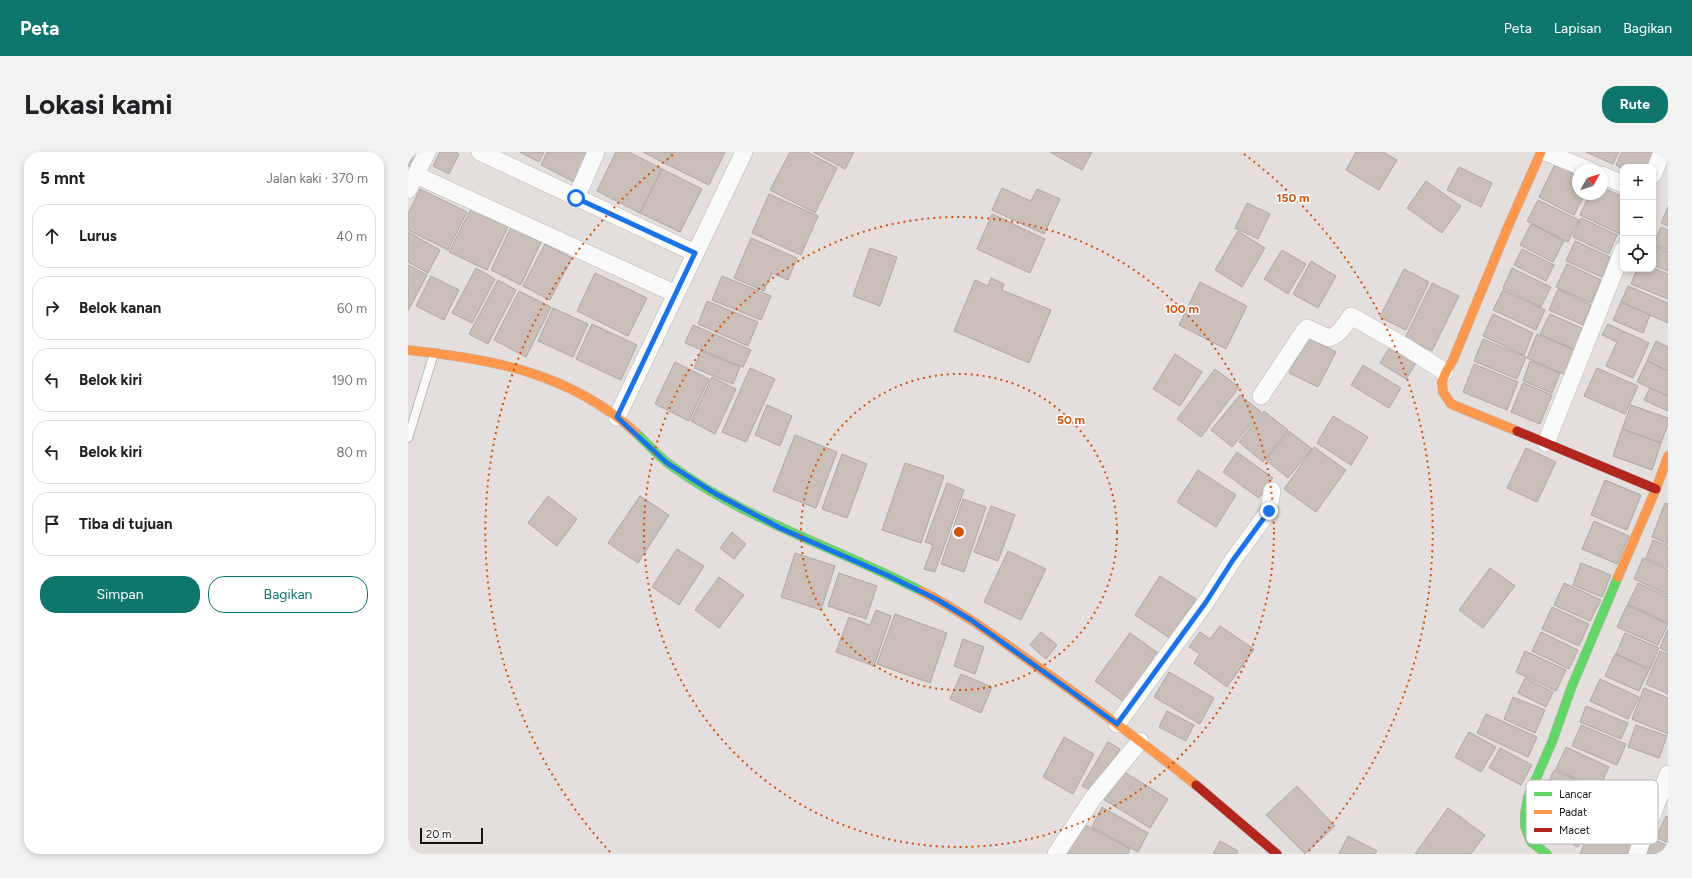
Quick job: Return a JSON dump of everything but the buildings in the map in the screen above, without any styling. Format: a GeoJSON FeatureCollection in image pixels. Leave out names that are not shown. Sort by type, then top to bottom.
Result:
{"type":"FeatureCollection","features":[{"type":"Feature","properties":{"kind":"street"},"geometry":{"type":"LineString","coordinates":[[408,190],[427,152]]}},
{"type":"Feature","properties":{"kind":"street"},"geometry":{"type":"LineString","coordinates":[[480,152],[695,253]]}},
{"type":"Feature","properties":{"kind":"street"},"geometry":{"type":"LineString","coordinates":[[576,198],[596,152]]}},
{"type":"Feature","properties":{"kind":"street"},"geometry":{"type":"LineString","coordinates":[[617,417],[744,152]]}},
{"type":"Feature","properties":{"kind":"street"},"geometry":{"type":"LineString","coordinates":[[1541,152],[1507,229],[1453,360],[1445,372],[1440,386],[1444,395],[1451,404],[1546,443],[1661,486]]}},
{"type":"Feature","properties":{"kind":"street"},"geometry":{"type":"LineString","coordinates":[[1545,152],[1574,164]]}},
{"type":"Feature","properties":{"kind":"street"},"geometry":{"type":"LineString","coordinates":[[1656,167],[1662,152]]}},
{"type":"Feature","properties":{"kind":"street"},"geometry":{"type":"LineString","coordinates":[[416,174],[676,294]]}},
{"type":"Feature","properties":{"kind":"street"},"geometry":{"type":"LineString","coordinates":[[1608,178],[1620,183]]}},
{"type":"Feature","properties":{"kind":"street"},"geometry":{"type":"LineString","coordinates":[[1546,443],[1620,258]]}},
{"type":"Feature","properties":{"kind":"street"},"geometry":{"type":"LineString","coordinates":[[1261,396],[1307,328],[1312,329],[1328,338],[1337,335],[1351,316],[1406,347],[1445,372]]}},
{"type":"Feature","properties":{"kind":"street"},"geometry":{"type":"LineString","coordinates":[[408,350],[455,355],[514,368],[549,378],[575,390],[617,417],[667,463],[716,494],[780,528],[889,576],[938,600],[971,620],[1140,741],[1186,777],[1277,854]]}},
{"type":"Feature","properties":{"kind":"street"},"geometry":{"type":"LineString","coordinates":[[1535,780],[1552,742],[1572,686],[1661,486],[1668,456]]}},
{"type":"Feature","properties":{"kind":"street"},"geometry":{"type":"LineString","coordinates":[[1117,724],[1206,602],[1233,560],[1269,511],[1272,491]]}},
{"type":"Feature","properties":{"kind":"street"},"geometry":{"type":"LineString","coordinates":[[1056,854],[1093,798],[1140,741]]}},
{"type":"Feature","properties":{"kind":"street"},"geometry":{"type":"LineString","coordinates":[[1658,800],[1668,774]]}},
{"type":"Feature","properties":{"kind":"street"},"geometry":{"type":"LineString","coordinates":[[1526,804],[1524,812],[1526,830]]}},
{"type":"Feature","properties":{"kind":"street"},"geometry":{"type":"LineString","coordinates":[[1534,844],[1547,854]]}},
{"type":"Feature","properties":{"kind":"street"},"geometry":{"type":"LineString","coordinates":[[1637,854],[1641,844]]}},
{"type":"Feature","properties":{"kind":"lane"},"geometry":{"type":"LineString","coordinates":[[408,438],[434,352]]}},
{"type":"Feature","properties":{"kind":"traffic: fast"},"geometry":{"type":"LineString","coordinates":[[636,433],[660,457],[698,484],[760,517],[921,591]]}},
{"type":"Feature","properties":{"kind":"traffic: fast"},"geometry":{"type":"LineString","coordinates":[[1535,780],[1552,742],[1572,686],[1618,577]]}},
{"type":"Feature","properties":{"kind":"traffic: fast"},"geometry":{"type":"LineString","coordinates":[[1526,808],[1526,830]]}},
{"type":"Feature","properties":{"kind":"traffic: fast"},"geometry":{"type":"LineString","coordinates":[[1534,844],[1547,854]]}},
{"type":"Feature","properties":{"kind":"traffic: slow"},"geometry":{"type":"LineString","coordinates":[[1517,431],[1451,404],[1443,392],[1442,382],[1453,360],[1507,229],[1541,152]]}},
{"type":"Feature","properties":{"kind":"traffic: slow"},"geometry":{"type":"LineString","coordinates":[[408,350],[470,358],[529,372],[585,396],[611,413],[636,433]]}},
{"type":"Feature","properties":{"kind":"traffic: slow"},"geometry":{"type":"LineString","coordinates":[[1618,577],[1656,489],[1668,456]]}},
{"type":"Feature","properties":{"kind":"traffic: slow"},"geometry":{"type":"LineString","coordinates":[[921,591],[952,608],[995,637],[1118,725],[1196,785]]}},
{"type":"Feature","properties":{"kind":"traffic: jam"},"geometry":{"type":"LineString","coordinates":[[1517,431],[1656,489]]}},
{"type":"Feature","properties":{"kind":"traffic: jam"},"geometry":{"type":"LineString","coordinates":[[1196,785],[1277,854]]}},
{"type":"Feature","properties":{"kind":"route"},"geometry":{"type":"LineString","coordinates":[[576,198],[695,253],[617,417],[640,436],[667,463],[716,494],[780,528],[889,576],[938,600],[971,620],[1117,724],[1206,602],[1233,560],[1269,511]]}}]}
